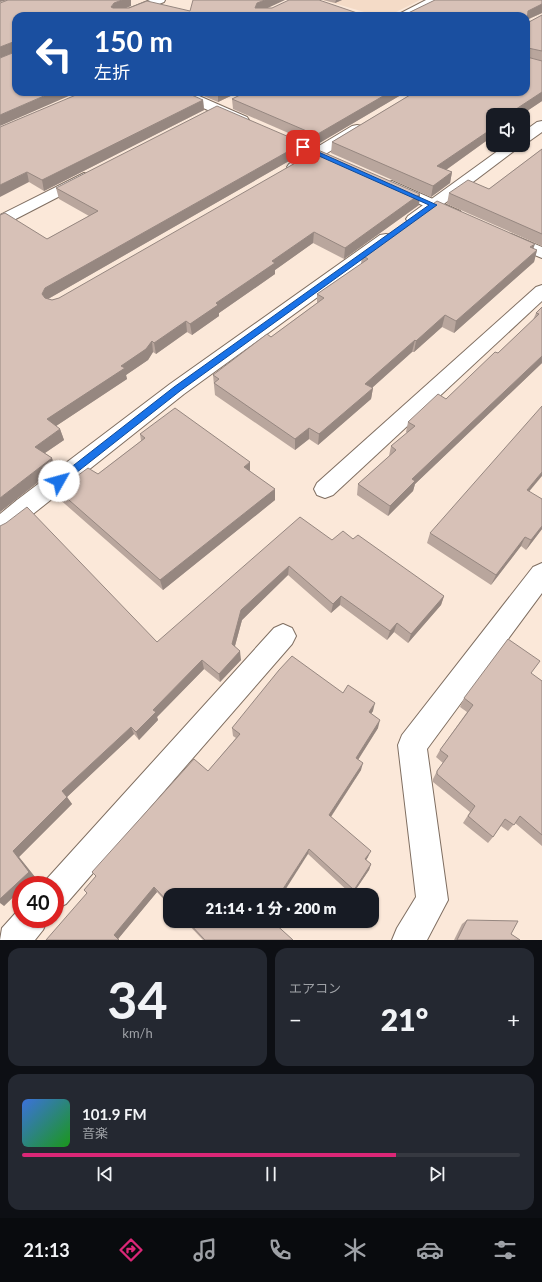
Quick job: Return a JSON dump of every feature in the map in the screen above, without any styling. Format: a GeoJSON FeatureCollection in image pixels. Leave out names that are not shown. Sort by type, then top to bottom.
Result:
{"type":"FeatureCollection","features":[{"type":"Feature","properties":{"kind":"street"},"geometry":{"type":"LineString","coordinates":[[130,12],[160,0]]}},
{"type":"Feature","properties":{"kind":"street"},"geometry":{"type":"LineString","coordinates":[[411,12],[434,0]]}},
{"type":"Feature","properties":{"kind":"street"},"geometry":{"type":"LineString","coordinates":[[188,96],[253,125]]}},
{"type":"Feature","properties":{"kind":"street"},"geometry":{"type":"LineString","coordinates":[[204,116],[232,102]]}},
{"type":"Feature","properties":{"kind":"street"},"geometry":{"type":"LineString","coordinates":[[283,173],[310,150],[371,121]]}},
{"type":"Feature","properties":{"kind":"street"},"geometry":{"type":"LineString","coordinates":[[530,134],[542,125]]}},
{"type":"Feature","properties":{"kind":"street"},"geometry":{"type":"LineString","coordinates":[[310,150],[332,160]]}},
{"type":"Feature","properties":{"kind":"street"},"geometry":{"type":"LineString","coordinates":[[0,527],[177,389],[505,152]]}},
{"type":"Feature","properties":{"kind":"street"},"geometry":{"type":"LineString","coordinates":[[0,221],[98,171]]}},
{"type":"Feature","properties":{"kind":"street"},"geometry":{"type":"LineString","coordinates":[[375,179],[470,221]]}},
{"type":"Feature","properties":{"kind":"street"},"geometry":{"type":"LineString","coordinates":[[498,234],[542,253]]}},
{"type":"Feature","properties":{"kind":"street"},"geometry":{"type":"LineString","coordinates":[[325,489],[542,291]]}},
{"type":"Feature","properties":{"kind":"street"},"geometry":{"type":"LineString","coordinates":[[410,940],[432,900],[412,745],[542,574]]}},
{"type":"Feature","properties":{"kind":"street"},"geometry":{"type":"LineString","coordinates":[[64,883],[283,636]]}},
{"type":"Feature","properties":{"kind":"street"},"geometry":{"type":"LineString","coordinates":[[14,940],[24,928]]}},
{"type":"Feature","properties":{"kind":"shaded area"},"geometry":{"type":"Polygon","coordinates":[[[323,0],[420,0],[396,12],[364,12],[323,0]]]}},
{"type":"Feature","properties":{"kind":"building"},"geometry":{"type":"Polygon","coordinates":[[[8,0],[122,0],[114,3],[111,7],[129,8],[147,1],[190,11],[193,0],[265,0],[257,3],[255,8],[272,8],[289,0],[319,0],[354,12],[12,12],[12,42],[0,47],[0,3],[8,0]]]}},
{"type":"Feature","properties":{"kind":"building"},"geometry":{"type":"Polygon","coordinates":[[[435,0],[542,0],[542,4],[528,12],[410,12],[435,0]]]}},
{"type":"Feature","properties":{"kind":"building"},"geometry":{"type":"Polygon","coordinates":[[[542,15],[542,51],[530,48],[530,21],[542,15]]]}},
{"type":"Feature","properties":{"kind":"building"},"geometry":{"type":"Polygon","coordinates":[[[12,53],[12,96],[44,96],[0,115],[0,58],[12,53]]]}},
{"type":"Feature","properties":{"kind":"building"},"geometry":{"type":"Polygon","coordinates":[[[530,58],[542,61],[542,92],[518,108],[486,108],[486,133],[437,166],[452,172],[433,186],[332,142],[408,96],[530,96],[530,58]]]}},
{"type":"Feature","properties":{"kind":"building"},"geometry":{"type":"Polygon","coordinates":[[[74,96],[194,96],[203,100],[42,180],[27,172],[0,185],[0,127],[74,96]]]}},
{"type":"Feature","properties":{"kind":"building"},"geometry":{"type":"Polygon","coordinates":[[[238,96],[383,96],[316,135],[232,99],[238,96]]]}},
{"type":"Feature","properties":{"kind":"building"},"geometry":{"type":"Polygon","coordinates":[[[217,106],[303,143],[45,288],[42,294],[45,298],[52,300],[59,298],[318,150],[420,194],[345,248],[314,232],[272,261],[275,263],[216,303],[218,305],[190,324],[186,321],[154,343],[152,341],[146,349],[121,366],[125,368],[47,419],[60,429],[35,447],[52,458],[0,498],[0,215],[5,213],[47,239],[98,211],[56,188],[217,106]]]}},
{"type":"Feature","properties":{"kind":"building"},"geometry":{"type":"Polygon","coordinates":[[[542,149],[542,234],[449,193],[468,180],[489,189],[542,149]]]}},
{"type":"Feature","properties":{"kind":"building"},"geometry":{"type":"Polygon","coordinates":[[[437,201],[535,244],[530,247],[537,250],[456,321],[445,315],[416,341],[415,340],[365,384],[373,388],[319,434],[309,428],[295,439],[214,383],[219,379],[213,375],[267,334],[271,337],[324,298],[317,294],[368,259],[362,255],[437,201]]]}},
{"type":"Feature","properties":{"kind":"building"},"geometry":{"type":"Polygon","coordinates":[[[542,307],[542,356],[412,479],[415,481],[390,506],[358,484],[396,450],[391,446],[415,426],[408,422],[438,394],[446,399],[495,352],[498,353],[539,314],[536,313],[542,307]]]}},
{"type":"Feature","properties":{"kind":"building"},"geometry":{"type":"Polygon","coordinates":[[[542,406],[542,472],[527,490],[542,499],[542,526],[531,540],[525,537],[496,575],[430,533],[542,406]]]}},
{"type":"Feature","properties":{"kind":"building"},"geometry":{"type":"Polygon","coordinates":[[[175,408],[250,462],[244,467],[275,489],[160,580],[53,486],[71,472],[77,476],[88,468],[98,474],[145,438],[140,434],[175,408]]]}},
{"type":"Feature","properties":{"kind":"building"},"geometry":{"type":"Polygon","coordinates":[[[27,507],[157,642],[300,517],[332,540],[343,531],[353,539],[358,535],[444,596],[411,634],[397,623],[390,631],[341,596],[333,604],[289,566],[241,610],[232,644],[240,651],[219,674],[202,660],[153,710],[156,712],[136,732],[131,727],[62,791],[67,797],[13,851],[29,872],[25,876],[12,876],[12,888],[0,899],[0,526],[27,507]]]}},
{"type":"Feature","properties":{"kind":"building"},"geometry":{"type":"Polygon","coordinates":[[[508,639],[540,661],[531,673],[542,681],[542,835],[520,816],[514,825],[505,819],[493,837],[468,816],[475,806],[437,774],[437,771],[448,756],[440,750],[473,705],[464,698],[508,639]]]}},
{"type":"Feature","properties":{"kind":"building"},"geometry":{"type":"Polygon","coordinates":[[[292,656],[343,693],[348,685],[375,703],[369,712],[380,720],[356,758],[363,763],[329,815],[371,851],[365,859],[371,864],[355,888],[352,888],[309,849],[284,888],[163,888],[163,897],[154,887],[114,935],[119,940],[46,940],[56,928],[64,928],[64,919],[87,893],[84,890],[96,876],[92,872],[194,759],[208,771],[240,734],[232,728],[292,656]]]}},
{"type":"Feature","properties":{"kind":"building"},"geometry":{"type":"Polygon","coordinates":[[[467,920],[518,921],[511,934],[520,940],[457,940],[467,920]]]}},
{"type":"Feature","properties":{"kind":"building"},"geometry":{"type":"Polygon","coordinates":[[[194,928],[280,928],[293,940],[205,940],[194,928]]]}},
{"type":"Feature","properties":{"kind":"route"},"geometry":{"type":"LineString","coordinates":[[59,481],[177,389],[433,205],[303,147]]}}]}
